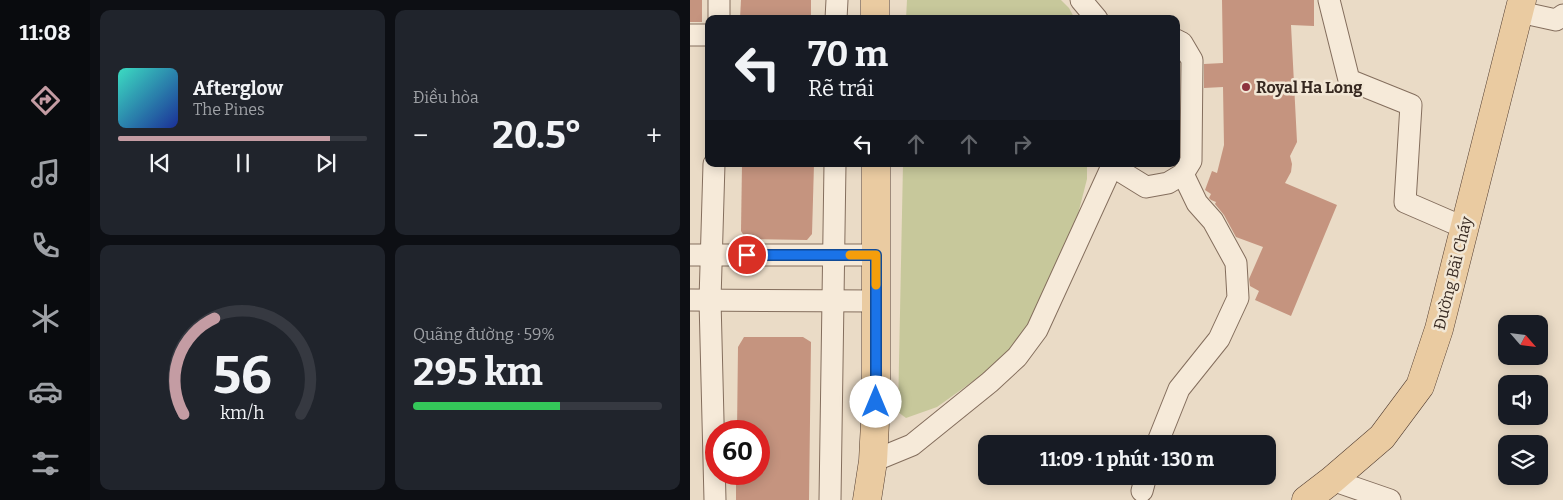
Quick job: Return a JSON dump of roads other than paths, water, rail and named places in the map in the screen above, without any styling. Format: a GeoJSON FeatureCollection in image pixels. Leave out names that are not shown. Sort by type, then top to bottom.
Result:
{"type":"FeatureCollection","features":[{"type":"Feature","properties":{"kind":"main road"},"geometry":{"type":"LineString","coordinates":[[875,0],[875,15]]}},
{"type":"Feature","properties":{"kind":"main road","name":"Đường Bãi Cháy"},"geometry":{"type":"LineString","coordinates":[[1306,500],[1382,437],[1420,386],[1439,329],[1520,6]]}},
{"type":"Feature","properties":{"kind":"main road"},"geometry":{"type":"LineString","coordinates":[[867,500],[873,461],[876,402],[876,167]]}},
{"type":"Feature","properties":{"kind":"street"},"geometry":{"type":"LineString","coordinates":[[719,0],[719,15]]}},
{"type":"Feature","properties":{"kind":"street"},"geometry":{"type":"LineString","coordinates":[[836,0],[836,15]]}},
{"type":"Feature","properties":{"kind":"street"},"geometry":{"type":"LineString","coordinates":[[1081,0],[1094,15]]}},
{"type":"Feature","properties":{"kind":"street"},"geometry":{"type":"LineString","coordinates":[[1329,0],[1348,80],[1412,105],[1405,202],[1464,228]]}},
{"type":"Feature","properties":{"kind":"street"},"geometry":{"type":"LineString","coordinates":[[1520,6],[1556,20],[1563,15]]}},
{"type":"Feature","properties":{"kind":"street"},"geometry":{"type":"LineString","coordinates":[[690,35],[705,35]]}},
{"type":"Feature","properties":{"kind":"street"},"geometry":{"type":"LineString","coordinates":[[1115,167],[1146,187],[1168,183],[1183,174],[1191,161],[1192,60],[1180,42]]}},
{"type":"Feature","properties":{"kind":"street"},"geometry":{"type":"LineString","coordinates":[[714,167],[712,254],[700,300],[716,500]]}},
{"type":"Feature","properties":{"kind":"street"},"geometry":{"type":"LineString","coordinates":[[830,500],[834,167]]}},
{"type":"Feature","properties":{"kind":"street"},"geometry":{"type":"LineString","coordinates":[[873,461],[912,445],[983,388],[1017,357],[1037,330],[1111,167]]}},
{"type":"Feature","properties":{"kind":"street"},"geometry":{"type":"LineString","coordinates":[[1161,435],[1179,389],[1219,339],[1238,298],[1236,263],[1212,221],[1197,203],[1183,174]]}},
{"type":"Feature","properties":{"kind":"street"},"geometry":{"type":"LineString","coordinates":[[690,255],[876,255]]}},
{"type":"Feature","properties":{"kind":"street"},"geometry":{"type":"LineString","coordinates":[[700,300],[876,301]]}},
{"type":"Feature","properties":{"kind":"street"},"geometry":{"type":"LineString","coordinates":[[1332,480],[1390,500]]}},
{"type":"Feature","properties":{"kind":"place","name":"Royal Ha Long"},"geometry":{"type":"Point","coordinates":[1246,87]}}]}
